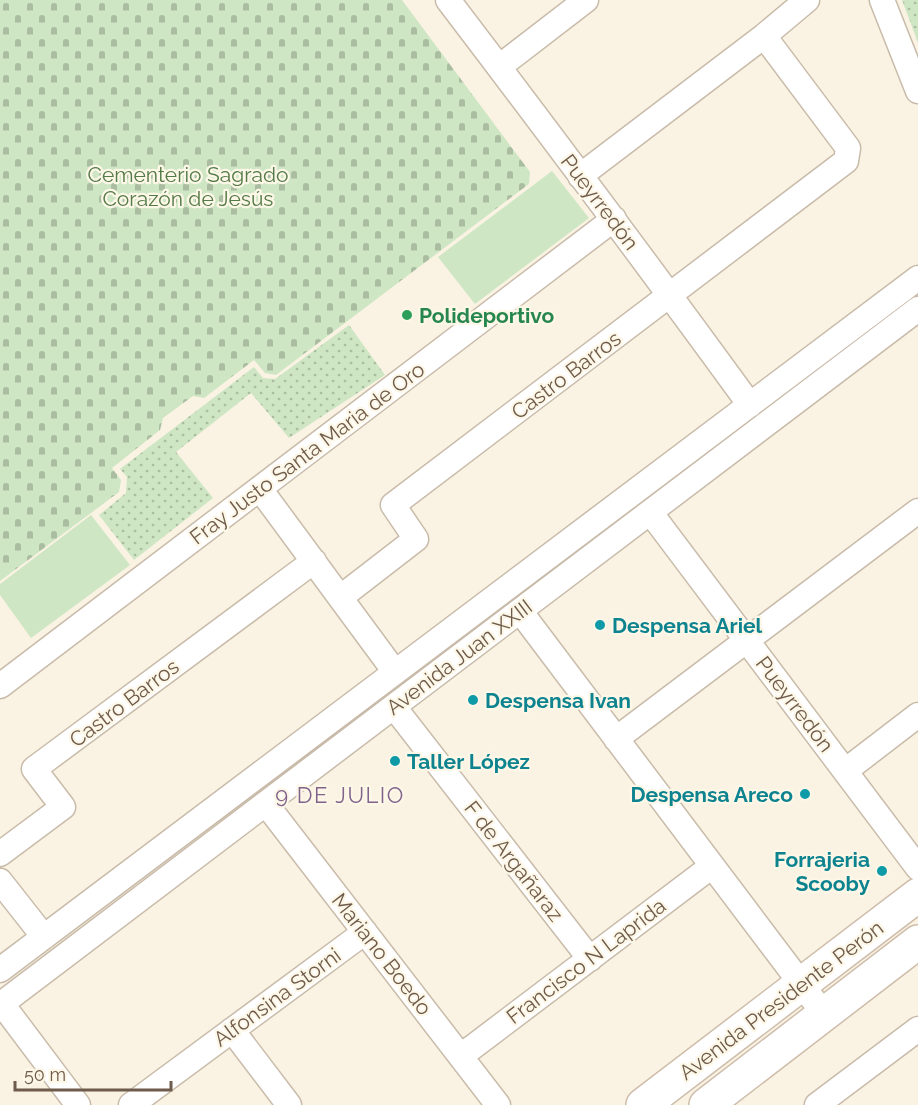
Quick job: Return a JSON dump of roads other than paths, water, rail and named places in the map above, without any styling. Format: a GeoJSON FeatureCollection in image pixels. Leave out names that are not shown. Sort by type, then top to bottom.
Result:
{"type":"FeatureCollection","features":[{"type":"Feature","properties":{"kind":"street","name":"Pueyrredón"},"geometry":{"type":"LineString","coordinates":[[448,0],[614,219],[750,405]]}},
{"type":"Feature","properties":{"kind":"street"},"geometry":{"type":"LineString","coordinates":[[499,67],[586,0]]}},
{"type":"Feature","properties":{"kind":"street"},"geometry":{"type":"LineString","coordinates":[[580,176],[764,36],[807,0]]}},
{"type":"Feature","properties":{"kind":"street"},"geometry":{"type":"LineString","coordinates":[[882,0],[918,91]]}},
{"type":"Feature","properties":{"kind":"street","name":"Castro Barros"},"geometry":{"type":"LineString","coordinates":[[341,597],[416,539],[393,505],[846,161],[848,148],[764,36]]}},
{"type":"Feature","properties":{"kind":"street","name":"Fray Justo Santa Maria de Oro"},"geometry":{"type":"LineString","coordinates":[[0,686],[614,219]]}},
{"type":"Feature","properties":{"kind":"street","name":"Avenida Juan XXIII"},"geometry":{"type":"LineString","coordinates":[[0,970],[918,278]]}},
{"type":"Feature","properties":{"kind":"street","name":"Avenida Juan XXIII"},"geometry":{"type":"LineString","coordinates":[[1,1005],[918,309]]}},
{"type":"Feature","properties":{"kind":"street"},"geometry":{"type":"LineString","coordinates":[[260,489],[395,672]]}},
{"type":"Feature","properties":{"kind":"street"},"geometry":{"type":"LineString","coordinates":[[616,739],[918,511]]}},
{"type":"Feature","properties":{"kind":"street","name":"Pueyrredón"},"geometry":{"type":"LineString","coordinates":[[650,512],[918,868]]}},
{"type":"Feature","properties":{"kind":"street","name":"Castro Barros"},"geometry":{"type":"LineString","coordinates":[[0,854],[63,807],[34,769],[314,561]]}},
{"type":"Feature","properties":{"kind":"street"},"geometry":{"type":"LineString","coordinates":[[520,611],[824,1014]]}},
{"type":"Feature","properties":{"kind":"street","name":"F de Argañaraz"},"geometry":{"type":"LineString","coordinates":[[393,707],[590,959]]}},
{"type":"Feature","properties":{"kind":"street"},"geometry":{"type":"LineString","coordinates":[[845,771],[918,716]]}},
{"type":"Feature","properties":{"kind":"street","name":"Mariano Boedo"},"geometry":{"type":"LineString","coordinates":[[266,804],[498,1105]]}},
{"type":"Feature","properties":{"kind":"street","name":"Francisco N Laprida"},"geometry":{"type":"LineString","coordinates":[[460,1056],[712,866]]}},
{"type":"Feature","properties":{"kind":"street"},"geometry":{"type":"LineString","coordinates":[[0,881],[44,937]]}},
{"type":"Feature","properties":{"kind":"street","name":"Avenida Presidente Perón"},"geometry":{"type":"LineString","coordinates":[[644,1105],[918,895]]}},
{"type":"Feature","properties":{"kind":"street","name":"Alfonsina Storni"},"geometry":{"type":"LineString","coordinates":[[131,1105],[365,932]]}},
{"type":"Feature","properties":{"kind":"street","name":"Avenida Presidente Perón"},"geometry":{"type":"LineString","coordinates":[[706,1105],[918,942]]}},
{"type":"Feature","properties":{"kind":"street"},"geometry":{"type":"LineString","coordinates":[[1,1005],[78,1105]]}},
{"type":"Feature","properties":{"kind":"street"},"geometry":{"type":"LineString","coordinates":[[817,1105],[845,1097],[918,1029]]}},
{"type":"Feature","properties":{"kind":"street"},"geometry":{"type":"LineString","coordinates":[[232,1030],[289,1105]]}},
{"type":"Feature","properties":{"kind":"place","name":"Polideportivo"},"geometry":{"type":"Point","coordinates":[407,315]}},
{"type":"Feature","properties":{"kind":"place","name":"Despensa Ariel"},"geometry":{"type":"Point","coordinates":[600,625]}},
{"type":"Feature","properties":{"kind":"place","name":"Despensa Ivan"},"geometry":{"type":"Point","coordinates":[473,700]}},
{"type":"Feature","properties":{"kind":"place","name":"Taller López"},"geometry":{"type":"Point","coordinates":[395,761]}},
{"type":"Feature","properties":{"kind":"place","name":"Despensa Areco"},"geometry":{"type":"Point","coordinates":[805,794]}},
{"type":"Feature","properties":{"kind":"place","name":"Forrajeria Scooby"},"geometry":{"type":"Point","coordinates":[882,871]}},
{"type":"Feature","properties":{"kind":"district","name":"9 DE JULIO"},"geometry":{"type":"Point","coordinates":[340,795]}},
{"type":"Feature","properties":{"kind":"park label","name":"Cementerio Sagrado Corazón de Jesús"},"geometry":{"type":"Point","coordinates":[188,186]}}]}
